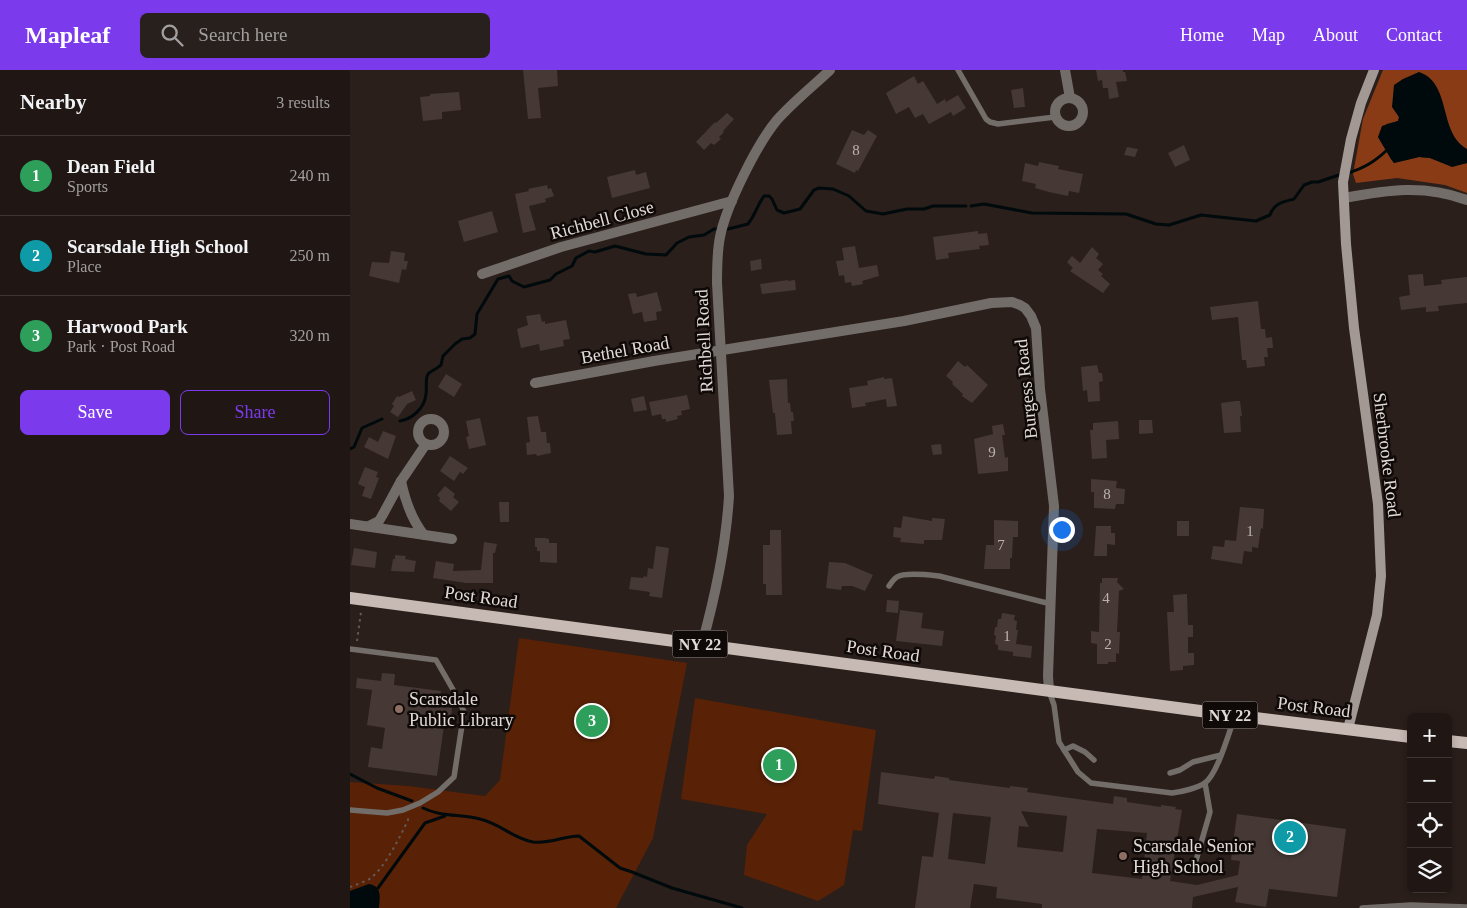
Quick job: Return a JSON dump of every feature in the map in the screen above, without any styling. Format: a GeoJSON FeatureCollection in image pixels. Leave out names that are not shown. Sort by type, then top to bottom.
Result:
{"type":"FeatureCollection","features":[{"type":"Feature","properties":{"kind":"main road","name":"Post Road"},"geometry":{"type":"LineString","coordinates":[[356,598],[1235,716],[1407,736]]}},
{"type":"Feature","properties":{"kind":"main road"},"geometry":{"type":"LineString","coordinates":[[1452,741],[1467,743]]}},
{"type":"Feature","properties":{"kind":"street","name":"Richbell Road"},"geometry":{"type":"LineString","coordinates":[[702,644],[723,549],[729,496],[717,264],[720,236],[732,201],[753,157],[776,122],[791,104],[830,70]]}},
{"type":"Feature","properties":{"kind":"street"},"geometry":{"type":"LineString","coordinates":[[1065,70],[1070,98]]}},
{"type":"Feature","properties":{"kind":"street","name":"Sherbrooke Road"},"geometry":{"type":"LineString","coordinates":[[1348,729],[1377,615],[1381,576],[1378,504],[1354,328],[1343,182],[1351,139],[1361,103],[1374,70]]}},
{"type":"Feature","properties":{"kind":"street"},"geometry":{"type":"LineString","coordinates":[[1070,98],[1076,100],[1082,107],[1083,112],[1078,124],[1068,127],[1063,126],[1056,117],[1055,108],[1063,99],[1070,98]]}},
{"type":"Feature","properties":{"kind":"street"},"geometry":{"type":"LineString","coordinates":[[1344,198],[1387,190],[1431,190],[1467,200]]}},
{"type":"Feature","properties":{"kind":"street","name":"Richbell Close"},"geometry":{"type":"LineString","coordinates":[[482,274],[560,247],[732,201]]}},
{"type":"Feature","properties":{"kind":"street","name":"Burgess Road"},"geometry":{"type":"LineString","coordinates":[[720,350],[904,321],[991,303],[1012,302],[1025,308],[1036,328],[1040,390],[1054,506],[1049,691]]}},
{"type":"Feature","properties":{"kind":"street","name":"Bethel Road"},"geometry":{"type":"LineString","coordinates":[[535,382],[720,350]]}},
{"type":"Feature","properties":{"kind":"street"},"geometry":{"type":"LineString","coordinates":[[369,526],[378,521],[382,516],[426,444]]}},
{"type":"Feature","properties":{"kind":"street"},"geometry":{"type":"LineString","coordinates":[[402,481],[414,520],[424,534]]}},
{"type":"Feature","properties":{"kind":"street"},"geometry":{"type":"LineString","coordinates":[[350,524],[452,539]]}},
{"type":"Feature","properties":{"kind":"lane"},"geometry":{"type":"LineString","coordinates":[[958,70],[990,122],[998,124],[1056,117]]}},
{"type":"Feature","properties":{"kind":"lane"},"geometry":{"type":"LineString","coordinates":[[889,586],[896,577],[900,576],[939,576],[1051,604]]}},
{"type":"Feature","properties":{"kind":"lane"},"geometry":{"type":"LineString","coordinates":[[350,810],[387,813],[420,804],[438,792],[454,777],[464,712],[436,660],[353,649]]}},
{"type":"Feature","properties":{"kind":"lane"},"geometry":{"type":"LineString","coordinates":[[1049,691],[1054,706],[1059,742],[1078,772],[1091,783],[1172,793],[1181,792],[1205,783],[1217,765],[1235,716]]}},
{"type":"Feature","properties":{"kind":"lane"},"geometry":{"type":"LineString","coordinates":[[1064,750],[1073,746],[1085,752],[1089,758],[1094,760]]}},
{"type":"Feature","properties":{"kind":"lane"},"geometry":{"type":"LineString","coordinates":[[1170,773],[1180,770],[1193,762],[1221,755]]}},
{"type":"Feature","properties":{"kind":"lane"},"geometry":{"type":"LineString","coordinates":[[1195,864],[1210,812],[1205,783]]}},
{"type":"Feature","properties":{"kind":"lane"},"geometry":{"type":"LineString","coordinates":[[1362,908],[1411,905],[1467,907]]}},
{"type":"Feature","properties":{"kind":"path"},"geometry":{"type":"LineString","coordinates":[[353,649],[356,598]]}},
{"type":"Feature","properties":{"kind":"path"},"geometry":{"type":"LineString","coordinates":[[350,887],[372,877],[380,868],[408,820],[407,808]]}},
{"type":"Feature","properties":{"kind":"shaded area"},"geometry":{"type":"Polygon","coordinates":[[[1383,70],[1467,70],[1467,149],[1461,145],[1452,133],[1440,95],[1394,109],[1399,117],[1398,121],[1386,124],[1378,137],[1394,163],[1419,157],[1430,158],[1452,166],[1467,163],[1467,193],[1445,185],[1397,178],[1356,183],[1353,174],[1363,119],[1383,70]]]}},
{"type":"Feature","properties":{"kind":"shaded area"},"geometry":{"type":"Polygon","coordinates":[[[1419,72],[1429,78],[1436,86],[1452,132],[1458,142],[1467,149],[1467,163],[1452,167],[1430,158],[1419,157],[1394,163],[1378,137],[1382,126],[1398,121],[1399,117],[1392,107],[1394,85],[1419,72]]]}},
{"type":"Feature","properties":{"kind":"shaded area"},"geometry":{"type":"Polygon","coordinates":[[[519,638],[687,663],[653,838],[616,908],[350,908],[350,782],[408,786],[485,796],[500,780],[519,638]]]}},
{"type":"Feature","properties":{"kind":"shaded area"},"geometry":{"type":"Polygon","coordinates":[[[695,698],[876,730],[862,831],[853,830],[844,885],[818,901],[744,875],[747,845],[767,814],[681,799],[695,698]]]}},
{"type":"Feature","properties":{"kind":"shaded area"},"geometry":{"type":"Polygon","coordinates":[[[369,884],[378,890],[380,896],[379,908],[350,908],[350,891],[369,884]]]}},
{"type":"Feature","properties":{"kind":"building"},"geometry":{"type":"Polygon","coordinates":[[[523,70],[557,70],[558,86],[538,88],[541,118],[528,119],[523,70]]]}},
{"type":"Feature","properties":{"kind":"building"},"geometry":{"type":"Polygon","coordinates":[[[1096,70],[1123,70],[1125,72],[1127,81],[1116,82],[1119,97],[1109,99],[1108,88],[1103,88],[1102,80],[1098,81],[1096,70]]]}},
{"type":"Feature","properties":{"kind":"building"},"geometry":{"type":"Polygon","coordinates":[[[914,76],[918,84],[923,81],[937,104],[945,99],[946,102],[958,95],[966,108],[953,116],[951,112],[929,124],[923,114],[915,118],[909,107],[896,114],[886,93],[914,76]]]}},
{"type":"Feature","properties":{"kind":"building"},"geometry":{"type":"Polygon","coordinates":[[[1023,88],[1025,107],[1014,108],[1011,90],[1023,88]]]}},
{"type":"Feature","properties":{"kind":"building"},"geometry":{"type":"Polygon","coordinates":[[[459,92],[461,110],[442,112],[442,119],[423,121],[420,97],[430,96],[430,94],[459,92]]]}},
{"type":"Feature","properties":{"kind":"building"},"geometry":{"type":"Polygon","coordinates":[[[727,113],[734,119],[719,137],[721,139],[714,145],[711,143],[704,150],[696,142],[715,122],[727,113]]]}},
{"type":"Feature","properties":{"kind":"building"},"geometry":{"type":"Polygon","coordinates":[[[852,130],[864,135],[868,130],[877,136],[858,171],[856,170],[855,173],[836,164],[852,130]]]}},
{"type":"Feature","properties":{"kind":"building"},"geometry":{"type":"Polygon","coordinates":[[[1184,145],[1190,160],[1175,167],[1168,153],[1184,145]]]}},
{"type":"Feature","properties":{"kind":"building"},"geometry":{"type":"Polygon","coordinates":[[[1127,147],[1138,149],[1135,157],[1124,155],[1127,147]]]}},
{"type":"Feature","properties":{"kind":"building"},"geometry":{"type":"Polygon","coordinates":[[[1039,162],[1059,166],[1058,169],[1083,174],[1079,193],[1069,191],[1068,196],[1049,192],[1035,188],[1036,184],[1022,181],[1025,163],[1038,166],[1039,162]]]}},
{"type":"Feature","properties":{"kind":"building"},"geometry":{"type":"Polygon","coordinates":[[[635,170],[636,175],[646,172],[650,188],[612,198],[607,177],[635,170]]]}},
{"type":"Feature","properties":{"kind":"building"},"geometry":{"type":"Polygon","coordinates":[[[547,185],[548,189],[551,188],[554,196],[545,199],[546,202],[529,206],[536,230],[523,233],[515,194],[547,185]]]}},
{"type":"Feature","properties":{"kind":"building"},"geometry":{"type":"Polygon","coordinates":[[[492,211],[498,232],[464,242],[458,221],[492,211]]]}},
{"type":"Feature","properties":{"kind":"building"},"geometry":{"type":"Polygon","coordinates":[[[978,231],[978,234],[987,233],[989,245],[979,246],[980,249],[948,253],[949,258],[936,260],[933,237],[978,231]]]}},
{"type":"Feature","properties":{"kind":"building"},"geometry":{"type":"Polygon","coordinates":[[[855,246],[859,268],[877,265],[879,276],[862,281],[863,284],[852,286],[851,282],[845,283],[844,275],[839,276],[836,261],[844,260],[842,248],[855,246]]]}},
{"type":"Feature","properties":{"kind":"building"},"geometry":{"type":"Polygon","coordinates":[[[1092,247],[1099,254],[1096,258],[1103,264],[1098,270],[1103,274],[1101,276],[1110,284],[1103,293],[1070,271],[1073,268],[1067,262],[1072,256],[1080,263],[1092,247]]]}},
{"type":"Feature","properties":{"kind":"building"},"geometry":{"type":"Polygon","coordinates":[[[391,251],[405,253],[404,261],[408,261],[406,270],[402,269],[399,283],[369,276],[372,262],[389,263],[391,251]]]}},
{"type":"Feature","properties":{"kind":"building"},"geometry":{"type":"Polygon","coordinates":[[[761,259],[762,269],[751,271],[750,261],[761,259]]]}},
{"type":"Feature","properties":{"kind":"building"},"geometry":{"type":"Polygon","coordinates":[[[1423,274],[1424,286],[1442,284],[1441,280],[1467,277],[1467,303],[1438,306],[1439,311],[1426,312],[1426,307],[1401,310],[1399,297],[1410,295],[1408,275],[1423,274]]]}},
{"type":"Feature","properties":{"kind":"building"},"geometry":{"type":"Polygon","coordinates":[[[795,280],[796,290],[762,294],[760,284],[795,280]]]}},
{"type":"Feature","properties":{"kind":"building"},"geometry":{"type":"Polygon","coordinates":[[[657,292],[662,311],[656,312],[657,320],[644,322],[642,312],[633,314],[628,294],[636,293],[637,297],[657,292]]]}},
{"type":"Feature","properties":{"kind":"building"},"geometry":{"type":"Polygon","coordinates":[[[1258,301],[1261,329],[1265,329],[1266,338],[1272,337],[1273,348],[1267,348],[1268,357],[1264,357],[1265,366],[1247,368],[1246,360],[1242,360],[1238,317],[1212,320],[1210,307],[1258,301]]]}},
{"type":"Feature","properties":{"kind":"building"},"geometry":{"type":"Polygon","coordinates":[[[540,314],[542,322],[545,321],[545,324],[566,320],[570,339],[563,340],[564,346],[540,351],[539,344],[521,348],[517,329],[528,325],[526,316],[540,314]]]}},
{"type":"Feature","properties":{"kind":"building"},"geometry":{"type":"Polygon","coordinates":[[[958,361],[965,367],[967,365],[988,385],[972,403],[962,396],[963,394],[946,376],[958,361]]]}},
{"type":"Feature","properties":{"kind":"building"},"geometry":{"type":"Polygon","coordinates":[[[1097,365],[1099,373],[1102,373],[1103,381],[1099,382],[1100,401],[1088,402],[1087,390],[1083,391],[1081,367],[1097,365]]]}},
{"type":"Feature","properties":{"kind":"building"},"geometry":{"type":"Polygon","coordinates":[[[446,374],[462,384],[454,397],[438,387],[446,374]]]}},
{"type":"Feature","properties":{"kind":"building"},"geometry":{"type":"Polygon","coordinates":[[[884,377],[884,379],[892,378],[897,406],[887,407],[886,399],[865,403],[866,406],[852,408],[849,388],[868,385],[867,381],[884,377]]]}},
{"type":"Feature","properties":{"kind":"building"},"geometry":{"type":"Polygon","coordinates":[[[787,379],[788,403],[790,403],[791,412],[793,412],[794,421],[791,421],[792,434],[777,435],[769,380],[787,379]]]}},
{"type":"Feature","properties":{"kind":"building"},"geometry":{"type":"Polygon","coordinates":[[[412,391],[416,400],[407,404],[398,417],[390,412],[397,396],[399,397],[412,391]]]}},
{"type":"Feature","properties":{"kind":"building"},"geometry":{"type":"Polygon","coordinates":[[[687,395],[690,409],[681,411],[682,415],[677,416],[678,419],[666,422],[666,419],[662,419],[661,414],[652,416],[649,402],[687,395]]]}},
{"type":"Feature","properties":{"kind":"building"},"geometry":{"type":"Polygon","coordinates":[[[644,396],[647,410],[634,412],[631,399],[644,396]]]}},
{"type":"Feature","properties":{"kind":"building"},"geometry":{"type":"Polygon","coordinates":[[[1240,401],[1242,416],[1240,416],[1241,432],[1224,433],[1221,403],[1240,401]]]}},
{"type":"Feature","properties":{"kind":"building"},"geometry":{"type":"Polygon","coordinates":[[[538,416],[541,432],[546,432],[547,443],[550,443],[551,453],[537,456],[536,454],[527,455],[526,443],[530,442],[527,417],[538,416]]]}},
{"type":"Feature","properties":{"kind":"building"},"geometry":{"type":"Polygon","coordinates":[[[480,418],[486,445],[469,449],[466,437],[469,436],[466,421],[480,418]]]}},
{"type":"Feature","properties":{"kind":"building"},"geometry":{"type":"Polygon","coordinates":[[[1139,420],[1152,420],[1153,433],[1139,434],[1139,420]]]}},
{"type":"Feature","properties":{"kind":"building"},"geometry":{"type":"Polygon","coordinates":[[[1118,421],[1119,439],[1106,440],[1107,458],[1092,459],[1090,430],[1093,430],[1093,423],[1118,421]]]}},
{"type":"Feature","properties":{"kind":"building"},"geometry":{"type":"Polygon","coordinates":[[[1003,424],[1005,435],[1002,435],[1005,458],[1008,457],[1008,471],[978,474],[974,439],[993,434],[992,426],[1003,424]]]}},
{"type":"Feature","properties":{"kind":"building"},"geometry":{"type":"Polygon","coordinates":[[[383,431],[396,436],[388,459],[364,447],[369,437],[378,442],[383,431]]]}},
{"type":"Feature","properties":{"kind":"building"},"geometry":{"type":"Polygon","coordinates":[[[941,444],[942,454],[933,455],[931,445],[941,444]]]}},
{"type":"Feature","properties":{"kind":"building"},"geometry":{"type":"Polygon","coordinates":[[[450,456],[468,468],[463,474],[460,472],[454,481],[440,471],[450,456]]]}},
{"type":"Feature","properties":{"kind":"building"},"geometry":{"type":"Polygon","coordinates":[[[365,467],[378,472],[376,477],[379,478],[371,499],[362,496],[365,487],[358,484],[365,467]]]}},
{"type":"Feature","properties":{"kind":"building"},"geometry":{"type":"Polygon","coordinates":[[[1091,479],[1117,481],[1116,488],[1125,489],[1124,504],[1116,504],[1115,509],[1094,508],[1094,492],[1091,492],[1091,479]]]}},
{"type":"Feature","properties":{"kind":"building"},"geometry":{"type":"Polygon","coordinates":[[[445,486],[455,494],[453,497],[459,502],[451,511],[439,501],[440,498],[437,495],[445,486]]]}},
{"type":"Feature","properties":{"kind":"building"},"geometry":{"type":"Polygon","coordinates":[[[499,502],[509,502],[509,522],[500,522],[499,502]]]}},
{"type":"Feature","properties":{"kind":"building"},"geometry":{"type":"Polygon","coordinates":[[[1240,507],[1264,509],[1263,529],[1261,528],[1258,548],[1252,547],[1252,552],[1244,551],[1242,564],[1211,559],[1213,546],[1224,547],[1225,540],[1236,541],[1240,507]]]}},
{"type":"Feature","properties":{"kind":"building"},"geometry":{"type":"Polygon","coordinates":[[[903,516],[932,521],[932,518],[945,519],[942,540],[924,540],[924,544],[900,542],[901,538],[893,537],[894,527],[901,528],[903,516]]]}},
{"type":"Feature","properties":{"kind":"building"},"geometry":{"type":"Polygon","coordinates":[[[994,520],[1018,521],[1018,537],[1013,537],[1010,569],[984,569],[986,545],[994,545],[994,520]]]}},
{"type":"Feature","properties":{"kind":"building"},"geometry":{"type":"Polygon","coordinates":[[[1177,521],[1189,521],[1189,536],[1177,536],[1177,521]]]}},
{"type":"Feature","properties":{"kind":"building"},"geometry":{"type":"Polygon","coordinates":[[[1096,526],[1111,526],[1111,533],[1115,533],[1115,545],[1107,544],[1107,556],[1094,556],[1096,526]]]}},
{"type":"Feature","properties":{"kind":"building"},"geometry":{"type":"Polygon","coordinates":[[[770,530],[781,530],[782,595],[766,595],[766,584],[763,584],[763,545],[770,545],[770,530]]]}},
{"type":"Feature","properties":{"kind":"building"},"geometry":{"type":"Polygon","coordinates":[[[535,538],[545,538],[549,539],[549,543],[557,543],[557,563],[540,562],[540,551],[537,551],[537,547],[535,547],[535,538]]]}},
{"type":"Feature","properties":{"kind":"building"},"geometry":{"type":"Polygon","coordinates":[[[484,542],[497,544],[495,553],[493,553],[493,583],[466,583],[433,578],[436,561],[454,564],[453,571],[481,570],[484,542]]]}},
{"type":"Feature","properties":{"kind":"building"},"geometry":{"type":"Polygon","coordinates":[[[656,546],[669,548],[662,598],[649,596],[650,592],[629,589],[631,577],[647,577],[648,568],[653,569],[656,546]]]}},
{"type":"Feature","properties":{"kind":"building"},"geometry":{"type":"Polygon","coordinates":[[[354,548],[377,552],[375,568],[351,565],[354,548]]]}},
{"type":"Feature","properties":{"kind":"building"},"geometry":{"type":"Polygon","coordinates":[[[395,555],[406,556],[405,559],[416,561],[414,572],[391,571],[395,555]]]}},
{"type":"Feature","properties":{"kind":"building"},"geometry":{"type":"Polygon","coordinates":[[[829,562],[845,563],[873,575],[865,591],[852,586],[842,586],[841,590],[826,588],[829,562]]]}},
{"type":"Feature","properties":{"kind":"building"},"geometry":{"type":"Polygon","coordinates":[[[1102,578],[1118,578],[1117,582],[1124,589],[1119,591],[1117,632],[1120,632],[1119,654],[1116,653],[1116,662],[1108,662],[1108,664],[1097,664],[1097,644],[1091,643],[1091,631],[1099,632],[1100,583],[1102,583],[1102,578]]]}},
{"type":"Feature","properties":{"kind":"building"},"geometry":{"type":"Polygon","coordinates":[[[1187,594],[1188,625],[1193,625],[1193,637],[1188,637],[1188,653],[1194,653],[1194,665],[1183,666],[1183,670],[1170,671],[1167,612],[1174,612],[1173,595],[1187,594]]]}},
{"type":"Feature","properties":{"kind":"building"},"geometry":{"type":"Polygon","coordinates":[[[887,600],[899,601],[898,613],[886,612],[887,600]]]}},
{"type":"Feature","properties":{"kind":"building"},"geometry":{"type":"Polygon","coordinates":[[[900,610],[923,613],[921,628],[944,631],[942,646],[896,641],[900,610]]]}},
{"type":"Feature","properties":{"kind":"building"},"geometry":{"type":"Polygon","coordinates":[[[1002,613],[1015,615],[1014,620],[1017,621],[1016,630],[1018,630],[1016,644],[1032,646],[1031,658],[1013,656],[1013,652],[998,650],[998,645],[995,644],[996,636],[994,635],[995,627],[997,627],[998,619],[1001,619],[1002,613]]]}},
{"type":"Feature","properties":{"kind":"building"},"geometry":{"type":"Polygon","coordinates":[[[382,673],[395,674],[394,685],[441,691],[439,707],[452,708],[450,726],[444,725],[437,776],[368,767],[371,747],[382,749],[385,728],[367,725],[372,690],[356,688],[357,678],[381,681],[382,673]]]}},
{"type":"Feature","properties":{"kind":"building"},"geometry":{"type":"Polygon","coordinates":[[[881,772],[934,779],[935,776],[949,778],[949,780],[1010,788],[1010,786],[1028,788],[1027,792],[1113,804],[1114,796],[1127,798],[1127,802],[1161,807],[1161,805],[1176,807],[1175,809],[1182,810],[1170,881],[1197,885],[1238,875],[1240,861],[1231,860],[1237,814],[1346,829],[1337,897],[1269,889],[1266,907],[1235,902],[1238,887],[1193,897],[1192,908],[1042,908],[1042,904],[996,898],[997,887],[974,884],[970,908],[915,908],[922,856],[933,857],[939,813],[878,804],[881,772]],[[1021,811],[1029,827],[1019,826],[1017,847],[1063,852],[1067,816],[1021,811]],[[953,813],[948,859],[985,864],[991,817],[953,813]],[[1097,829],[1092,873],[1142,879],[1147,833],[1097,829]]]}},
{"type":"Feature","properties":{"kind":"waterway"},"geometry":{"type":"LineString","coordinates":[[1348,173],[1369,164],[1386,151]]}},
{"type":"Feature","properties":{"kind":"waterway"},"geometry":{"type":"LineString","coordinates":[[971,206],[984,204],[1032,213],[1126,214],[1156,224],[1169,225],[1201,215],[1256,221],[1270,215],[1279,204],[1294,199],[1304,185],[1342,174]]}},
{"type":"Feature","properties":{"kind":"waterway"},"geometry":{"type":"LineString","coordinates":[[400,421],[414,415],[421,408],[425,399],[427,376],[441,365],[443,356],[462,339],[470,338],[475,334],[477,314],[498,279],[509,276],[512,281],[524,287],[550,280],[556,274],[572,266],[576,258],[589,251],[595,252],[615,246],[646,254],[666,255],[677,243],[689,237],[704,235],[714,229],[728,229],[748,224],[764,196],[769,196],[777,210],[784,213],[800,209],[814,190],[819,188],[833,189],[849,196],[866,211],[883,214],[907,209],[924,209],[933,206],[966,206]]}},
{"type":"Feature","properties":{"kind":"waterway"},"geometry":{"type":"LineString","coordinates":[[350,449],[354,447],[362,428],[382,419]]}},
{"type":"Feature","properties":{"kind":"waterway"},"geometry":{"type":"LineString","coordinates":[[350,774],[377,788],[412,801]]}},
{"type":"Feature","properties":{"kind":"waterway"},"geometry":{"type":"LineString","coordinates":[[423,808],[437,813],[473,817],[487,821],[519,838],[533,842],[545,842],[579,836],[620,868],[672,888],[742,908]]}},
{"type":"Feature","properties":{"kind":"waterway"},"geometry":{"type":"LineString","coordinates":[[378,888],[425,823],[445,816]]}},
{"type":"Feature","properties":{"kind":"place","name":"Scarsdale Public Library"},"geometry":{"type":"Point","coordinates":[399,709]}},
{"type":"Feature","properties":{"kind":"place","name":"Harwood Park"},"geometry":{"type":"Point","coordinates":[592,721]}},
{"type":"Feature","properties":{"kind":"place","name":"Dean Field"},"geometry":{"type":"Point","coordinates":[779,765]}},
{"type":"Feature","properties":{"kind":"place","name":"Scarsdale High School"},"geometry":{"type":"Point","coordinates":[1290,837]}},
{"type":"Feature","properties":{"kind":"place","name":"Scarsdale Senior High School"},"geometry":{"type":"Point","coordinates":[1123,856]}}]}
